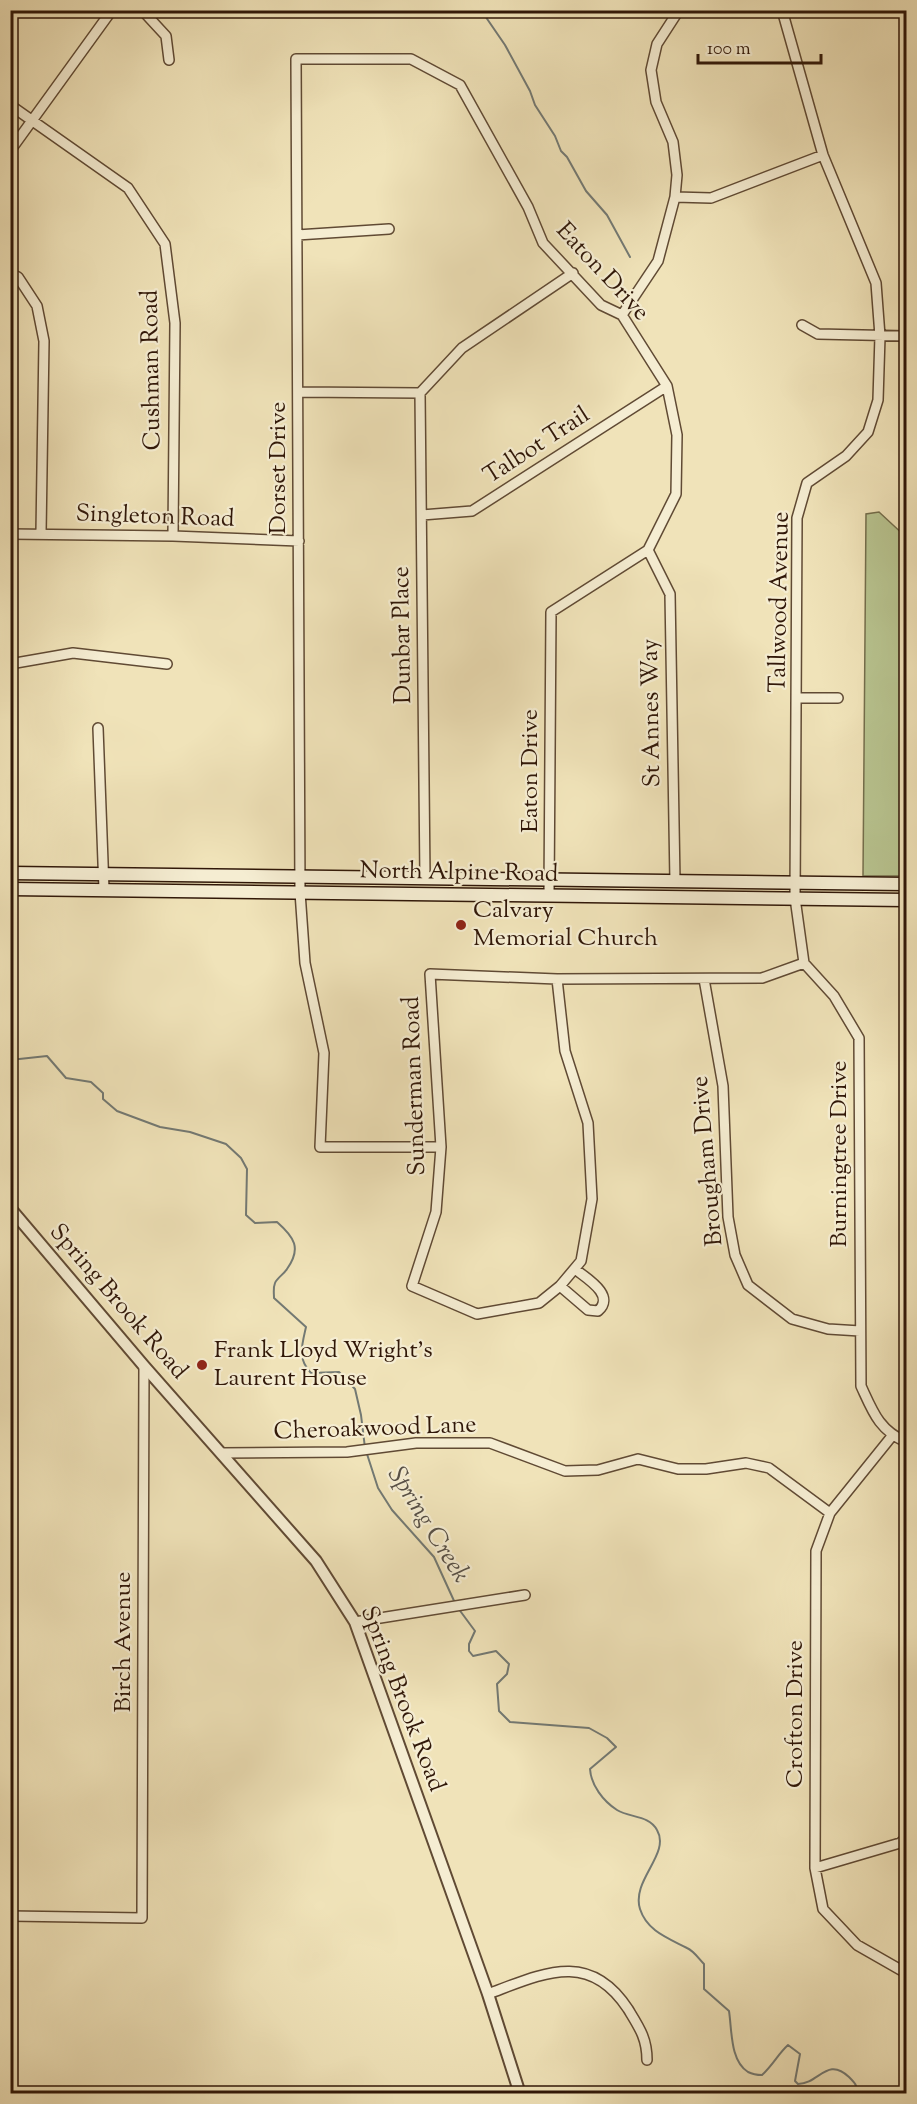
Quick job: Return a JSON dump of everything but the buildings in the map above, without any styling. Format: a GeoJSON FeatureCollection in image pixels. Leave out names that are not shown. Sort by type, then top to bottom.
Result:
{"type":"FeatureCollection","features":[{"type":"Feature","properties":{"kind":"main road","name":"North Alpine Road"},"geometry":{"type":"LineString","coordinates":[[10,873],[906,884]]}},
{"type":"Feature","properties":{"kind":"main road","name":"North Alpine Road"},"geometry":{"type":"LineString","coordinates":[[10,889],[906,900]]}},
{"type":"Feature","properties":{"kind":"street"},"geometry":{"type":"LineString","coordinates":[[10,151],[112,10]]}},
{"type":"Feature","properties":{"kind":"street"},"geometry":{"type":"LineString","coordinates":[[142,10],[166,36],[169,60]]}},
{"type":"Feature","properties":{"kind":"street"},"geometry":{"type":"LineString","coordinates":[[622,315],[658,261],[675,197],[677,175],[672,142],[656,102],[651,70],[657,44],[679,10]]}},
{"type":"Feature","properties":{"kind":"street","name":"Tallwood Avenue"},"geometry":{"type":"LineString","coordinates":[[782,10],[823,156],[876,283],[880,336],[878,400],[868,432],[846,456],[807,483],[797,518],[796,883]]}},
{"type":"Feature","properties":{"kind":"street","name":"Dorset Drive"},"geometry":{"type":"LineString","coordinates":[[296,59],[302,876],[300,892],[305,963],[324,1053],[321,1147],[441,1147]]}},
{"type":"Feature","properties":{"kind":"street","name":"Eaton Drive"},"geometry":{"type":"LineString","coordinates":[[296,59],[411,59],[460,85],[528,207],[543,243],[600,304],[622,315],[667,386],[677,435],[675,494],[648,550],[551,612],[549,895]]}},
{"type":"Feature","properties":{"kind":"street","name":"Cushman Road"},"geometry":{"type":"LineString","coordinates":[[10,105],[128,188],[165,244],[175,323],[173,536]]}},
{"type":"Feature","properties":{"kind":"street"},"geometry":{"type":"LineString","coordinates":[[675,197],[711,198],[823,156]]}},
{"type":"Feature","properties":{"kind":"street"},"geometry":{"type":"LineString","coordinates":[[297,235],[389,230]]}},
{"type":"Feature","properties":{"kind":"street"},"geometry":{"type":"LineString","coordinates":[[10,273],[18,277],[37,306],[44,341],[41,533]]}},
{"type":"Feature","properties":{"kind":"street"},"geometry":{"type":"LineString","coordinates":[[298,392],[420,393],[462,348],[573,273]]}},
{"type":"Feature","properties":{"kind":"street"},"geometry":{"type":"LineString","coordinates":[[802,325],[818,334],[906,336]]}},
{"type":"Feature","properties":{"kind":"street","name":"Talbot Trail"},"geometry":{"type":"LineString","coordinates":[[422,515],[472,511],[667,386]]}},
{"type":"Feature","properties":{"kind":"street","name":"Dunbar Place"},"geometry":{"type":"LineString","coordinates":[[420,393],[425,878]]}},
{"type":"Feature","properties":{"kind":"street","name":"Singleton Road"},"geometry":{"type":"LineString","coordinates":[[10,534],[173,536],[298,541]]}},
{"type":"Feature","properties":{"kind":"street","name":"St Annes Way"},"geometry":{"type":"LineString","coordinates":[[648,550],[670,594],[675,881]]}},
{"type":"Feature","properties":{"kind":"street"},"geometry":{"type":"LineString","coordinates":[[10,664],[73,653],[167,664]]}},
{"type":"Feature","properties":{"kind":"street"},"geometry":{"type":"LineString","coordinates":[[798,698],[838,698]]}},
{"type":"Feature","properties":{"kind":"street"},"geometry":{"type":"LineString","coordinates":[[98,728],[104,889]]}},
{"type":"Feature","properties":{"kind":"street"},"geometry":{"type":"LineString","coordinates":[[557,979],[762,978],[804,963],[795,898],[796,883]]}},
{"type":"Feature","properties":{"kind":"street","name":"Burningtree Drive"},"geometry":{"type":"LineString","coordinates":[[804,963],[834,996],[859,1038],[861,1386],[874,1417],[892,1436]]}},
{"type":"Feature","properties":{"kind":"street","name":"Sunderman Road"},"geometry":{"type":"LineString","coordinates":[[430,974],[557,979],[565,1051],[588,1123],[592,1199],[582,1261],[560,1286],[539,1303],[477,1314],[412,1286],[436,1212],[441,1147],[430,974]]}},
{"type":"Feature","properties":{"kind":"street","name":"Brougham Drive"},"geometry":{"type":"LineString","coordinates":[[704,979],[723,1086],[728,1217],[735,1255],[748,1285],[792,1319],[828,1329],[860,1331]]}},
{"type":"Feature","properties":{"kind":"street","name":"Spring Brook Road"},"geometry":{"type":"LineString","coordinates":[[10,1208],[144,1366],[316,1561],[355,1622],[488,1994],[520,2094]]}},
{"type":"Feature","properties":{"kind":"street"},"geometry":{"type":"LineString","coordinates":[[560,1286],[588,1310],[598,1311],[602,1308],[604,1299],[600,1290],[575,1269]]}},
{"type":"Feature","properties":{"kind":"street","name":"Birch Avenue"},"geometry":{"type":"LineString","coordinates":[[10,1916],[142,1918],[144,1366]]}},
{"type":"Feature","properties":{"kind":"street"},"geometry":{"type":"LineString","coordinates":[[892,1436],[906,1442]]}},
{"type":"Feature","properties":{"kind":"street","name":"Crofton Drive"},"geometry":{"type":"LineString","coordinates":[[892,1436],[830,1513],[816,1551],[815,1869],[822,1909],[857,1945],[906,1973]]}},
{"type":"Feature","properties":{"kind":"street","name":"Cheroakwood Lane"},"geometry":{"type":"LineString","coordinates":[[222,1453],[347,1452],[416,1443],[490,1443],[565,1471],[597,1470],[638,1459],[678,1469],[706,1469],[746,1463],[769,1468],[830,1513]]}},
{"type":"Feature","properties":{"kind":"street"},"geometry":{"type":"LineString","coordinates":[[355,1622],[525,1595]]}},
{"type":"Feature","properties":{"kind":"street"},"geometry":{"type":"LineString","coordinates":[[815,1869],[900,1844],[906,1838]]}},
{"type":"Feature","properties":{"kind":"street"},"geometry":{"type":"LineString","coordinates":[[488,1994],[542,1974],[562,1970],[581,1971],[601,1979],[619,1996],[631,2014],[647,2043],[647,2060]]}},
{"type":"Feature","properties":{"kind":"green space"},"geometry":{"type":"Polygon","coordinates":[[[879,512],[906,537],[906,876],[863,876],[866,514],[879,512]]]}},
{"type":"Feature","properties":{"kind":"waterway"},"geometry":{"type":"LineString","coordinates":[[481,10],[505,45],[561,151],[567,157],[586,191],[607,215],[630,257]]}},
{"type":"Feature","properties":{"kind":"waterway","name":"Spring Creek"},"geometry":{"type":"LineString","coordinates":[[10,1060],[47,1056],[66,1078],[91,1082],[103,1093],[103,1099],[117,1111],[160,1127],[190,1132],[226,1144],[241,1158],[247,1169],[246,1215],[255,1223],[277,1222],[294,1243],[292,1262],[277,1279],[274,1298],[306,1327],[302,1357],[311,1373],[339,1372],[355,1389],[365,1448]]}},
{"type":"Feature","properties":{"kind":"waterway","name":"Spring Creek"},"geometry":{"type":"LineString","coordinates":[[367,1454],[378,1488],[392,1510],[434,1557],[455,1603]]}},
{"type":"Feature","properties":{"kind":"waterway","name":"Spring Creek"},"geometry":{"type":"LineString","coordinates":[[458,1608],[475,1631],[469,1644],[469,1651],[473,1656],[496,1651],[509,1664],[507,1674],[497,1684],[499,1711],[510,1722],[589,1728],[607,1738],[616,1747],[590,1769],[595,1787],[607,1802],[622,1813],[644,1819],[654,1825],[657,1830],[660,1839],[659,1848],[645,1878],[639,1898],[643,1917],[666,1937],[690,1949],[704,1964],[704,1989],[729,2011],[733,2045],[742,2067],[750,2073],[762,2075],[788,2045],[800,2054],[795,2081],[798,2084],[835,2069],[851,2079],[858,2094]]}},
{"type":"Feature","properties":{"kind":"place","name":"Calvary Memorial Church"},"geometry":{"type":"Point","coordinates":[461,925]}},
{"type":"Feature","properties":{"kind":"place","name":"Frank Lloyd Wright's Laurent House"},"geometry":{"type":"Point","coordinates":[202,1365]}}]}
